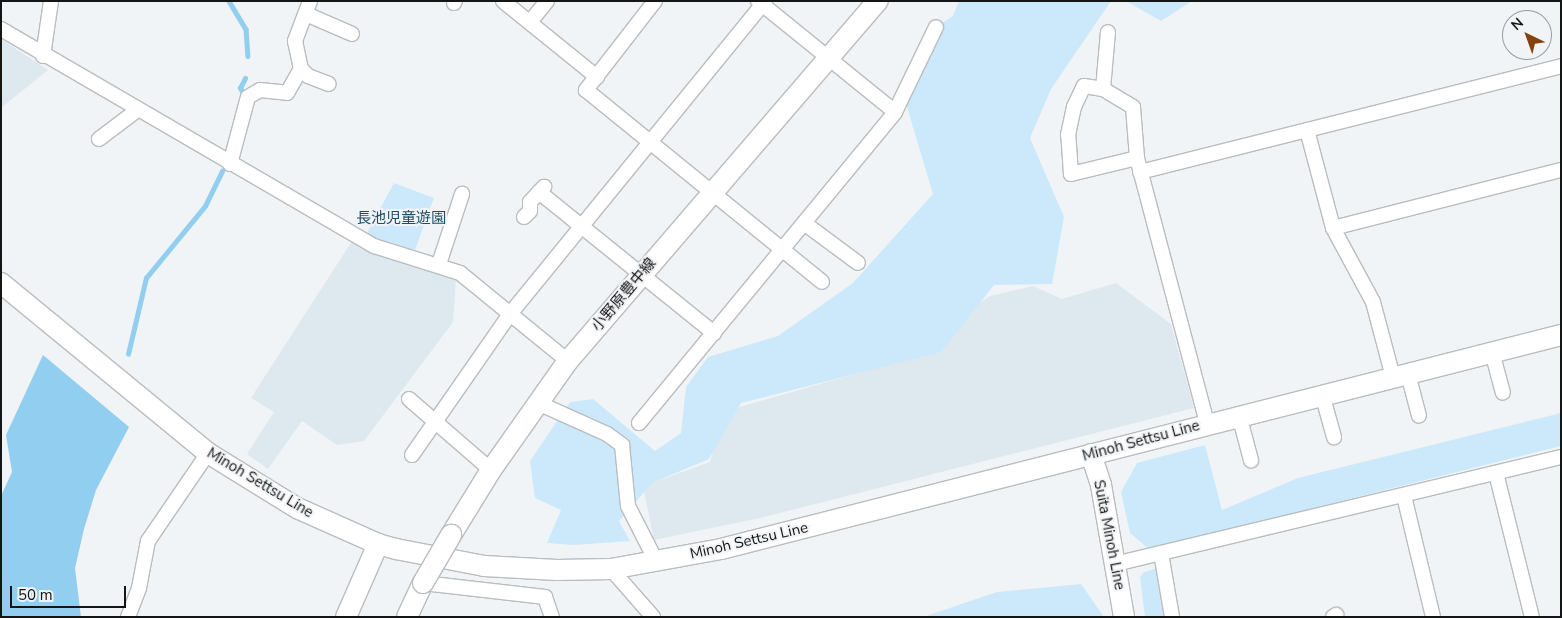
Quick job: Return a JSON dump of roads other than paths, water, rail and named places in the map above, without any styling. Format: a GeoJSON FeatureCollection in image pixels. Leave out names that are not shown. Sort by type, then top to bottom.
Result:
{"type":"FeatureCollection","features":[{"type":"Feature","properties":{"kind":"main road","name":"小野原豊中線"},"geometry":{"type":"LineString","coordinates":[[407,617],[423,583],[491,470],[568,360],[878,1]]}},
{"type":"Feature","properties":{"kind":"main road","name":"Minoh Settsu Line"},"geometry":{"type":"LineString","coordinates":[[1,283],[208,453],[297,508],[378,544],[484,566],[610,569],[721,549],[1207,423],[1561,335]]}},
{"type":"Feature","properties":{"kind":"main road","name":"Suita Minoh Line"},"geometry":{"type":"LineString","coordinates":[[1091,454],[1101,485],[1124,617]]}},
{"type":"Feature","properties":{"kind":"main road"},"geometry":{"type":"LineString","coordinates":[[346,617],[378,544]]}},
{"type":"Feature","properties":{"kind":"street"},"geometry":{"type":"LineString","coordinates":[[43,56],[51,1]]}},
{"type":"Feature","properties":{"kind":"street"},"geometry":{"type":"LineString","coordinates":[[503,1],[597,77]]}},
{"type":"Feature","properties":{"kind":"street"},"geometry":{"type":"LineString","coordinates":[[530,22],[547,1]]}},
{"type":"Feature","properties":{"kind":"street"},"geometry":{"type":"LineString","coordinates":[[655,1],[586,90],[822,282]]}},
{"type":"Feature","properties":{"kind":"street"},"geometry":{"type":"LineString","coordinates":[[412,455],[510,314],[651,143],[761,2],[828,59],[895,112]]}},
{"type":"Feature","properties":{"kind":"street"},"geometry":{"type":"LineString","coordinates":[[329,84],[308,76],[301,69],[295,41],[308,8],[352,34]]}},
{"type":"Feature","properties":{"kind":"street"},"geometry":{"type":"LineString","coordinates":[[639,423],[895,112],[936,27]]}},
{"type":"Feature","properties":{"kind":"street"},"geometry":{"type":"LineString","coordinates":[[1,29],[136,111],[374,246],[438,264],[460,273],[568,360]]}},
{"type":"Feature","properties":{"kind":"street"},"geometry":{"type":"LineString","coordinates":[[1102,89],[1108,32]]}},
{"type":"Feature","properties":{"kind":"street"},"geometry":{"type":"LineString","coordinates":[[1140,172],[1561,66]]}},
{"type":"Feature","properties":{"kind":"street"},"geometry":{"type":"LineString","coordinates":[[230,164],[248,98],[260,90],[287,93],[301,69]]}},
{"type":"Feature","properties":{"kind":"street"},"geometry":{"type":"LineString","coordinates":[[1137,158],[1071,174],[1068,135],[1074,107],[1084,86],[1102,89],[1134,107],[1137,158],[1140,172],[1207,423]]}},
{"type":"Feature","properties":{"kind":"street"},"geometry":{"type":"LineString","coordinates":[[99,139],[136,111]]}},
{"type":"Feature","properties":{"kind":"street"},"geometry":{"type":"LineString","coordinates":[[1308,130],[1332,228],[1373,302],[1400,375],[1419,415]]}},
{"type":"Feature","properties":{"kind":"street"},"geometry":{"type":"LineString","coordinates":[[1332,228],[1561,170]]}},
{"type":"Feature","properties":{"kind":"street"},"geometry":{"type":"LineString","coordinates":[[524,217],[530,211],[530,202],[542,190],[640,276],[714,333]]}},
{"type":"Feature","properties":{"kind":"street"},"geometry":{"type":"LineString","coordinates":[[438,264],[462,194]]}},
{"type":"Feature","properties":{"kind":"street"},"geometry":{"type":"LineString","coordinates":[[804,223],[858,264]]}},
{"type":"Feature","properties":{"kind":"street"},"geometry":{"type":"LineString","coordinates":[[1492,352],[1503,393]]}},
{"type":"Feature","properties":{"kind":"street"},"geometry":{"type":"LineString","coordinates":[[1322,394],[1334,437]]}},
{"type":"Feature","properties":{"kind":"street"},"geometry":{"type":"LineString","coordinates":[[408,399],[434,424],[491,470]]}},
{"type":"Feature","properties":{"kind":"street"},"geometry":{"type":"LineString","coordinates":[[538,403],[607,434],[622,445],[628,506],[656,561]]}},
{"type":"Feature","properties":{"kind":"street"},"geometry":{"type":"LineString","coordinates":[[1239,415],[1252,460]]}},
{"type":"Feature","properties":{"kind":"street"},"geometry":{"type":"LineString","coordinates":[[128,617],[139,588],[148,541],[208,453]]}},
{"type":"Feature","properties":{"kind":"street"},"geometry":{"type":"LineString","coordinates":[[1115,564],[1561,457]]}},
{"type":"Feature","properties":{"kind":"street"},"geometry":{"type":"LineString","coordinates":[[1496,473],[1532,617]]}},
{"type":"Feature","properties":{"kind":"street"},"geometry":{"type":"LineString","coordinates":[[1404,496],[1433,617]]}},
{"type":"Feature","properties":{"kind":"street"},"geometry":{"type":"LineString","coordinates":[[1161,553],[1172,617]]}},
{"type":"Feature","properties":{"kind":"street"},"geometry":{"type":"LineString","coordinates":[[610,569],[653,617]]}},
{"type":"Feature","properties":{"kind":"street"},"geometry":{"type":"LineString","coordinates":[[423,583],[545,597],[552,617]]}},
{"type":"Feature","properties":{"kind":"water"},"geometry":{"type":"Polygon","coordinates":[[[43,355],[129,427],[96,490],[84,529],[75,568],[81,617],[1,617],[1,496],[12,472],[6,435],[43,355]]]}},
{"type":"Feature","properties":{"kind":"waterway"},"geometry":{"type":"LineString","coordinates":[[229,1],[246,29],[248,56]]}},
{"type":"Feature","properties":{"kind":"waterway"},"geometry":{"type":"LineString","coordinates":[[244,95],[240,88],[245,78]]}},
{"type":"Feature","properties":{"kind":"waterway"},"geometry":{"type":"LineString","coordinates":[[128,354],[146,278],[205,206],[222,171]]}},
{"type":"Feature","properties":{"kind":"park label","name":"長池児童遊園"},"geometry":{"type":"Point","coordinates":[401,219]}}]}
